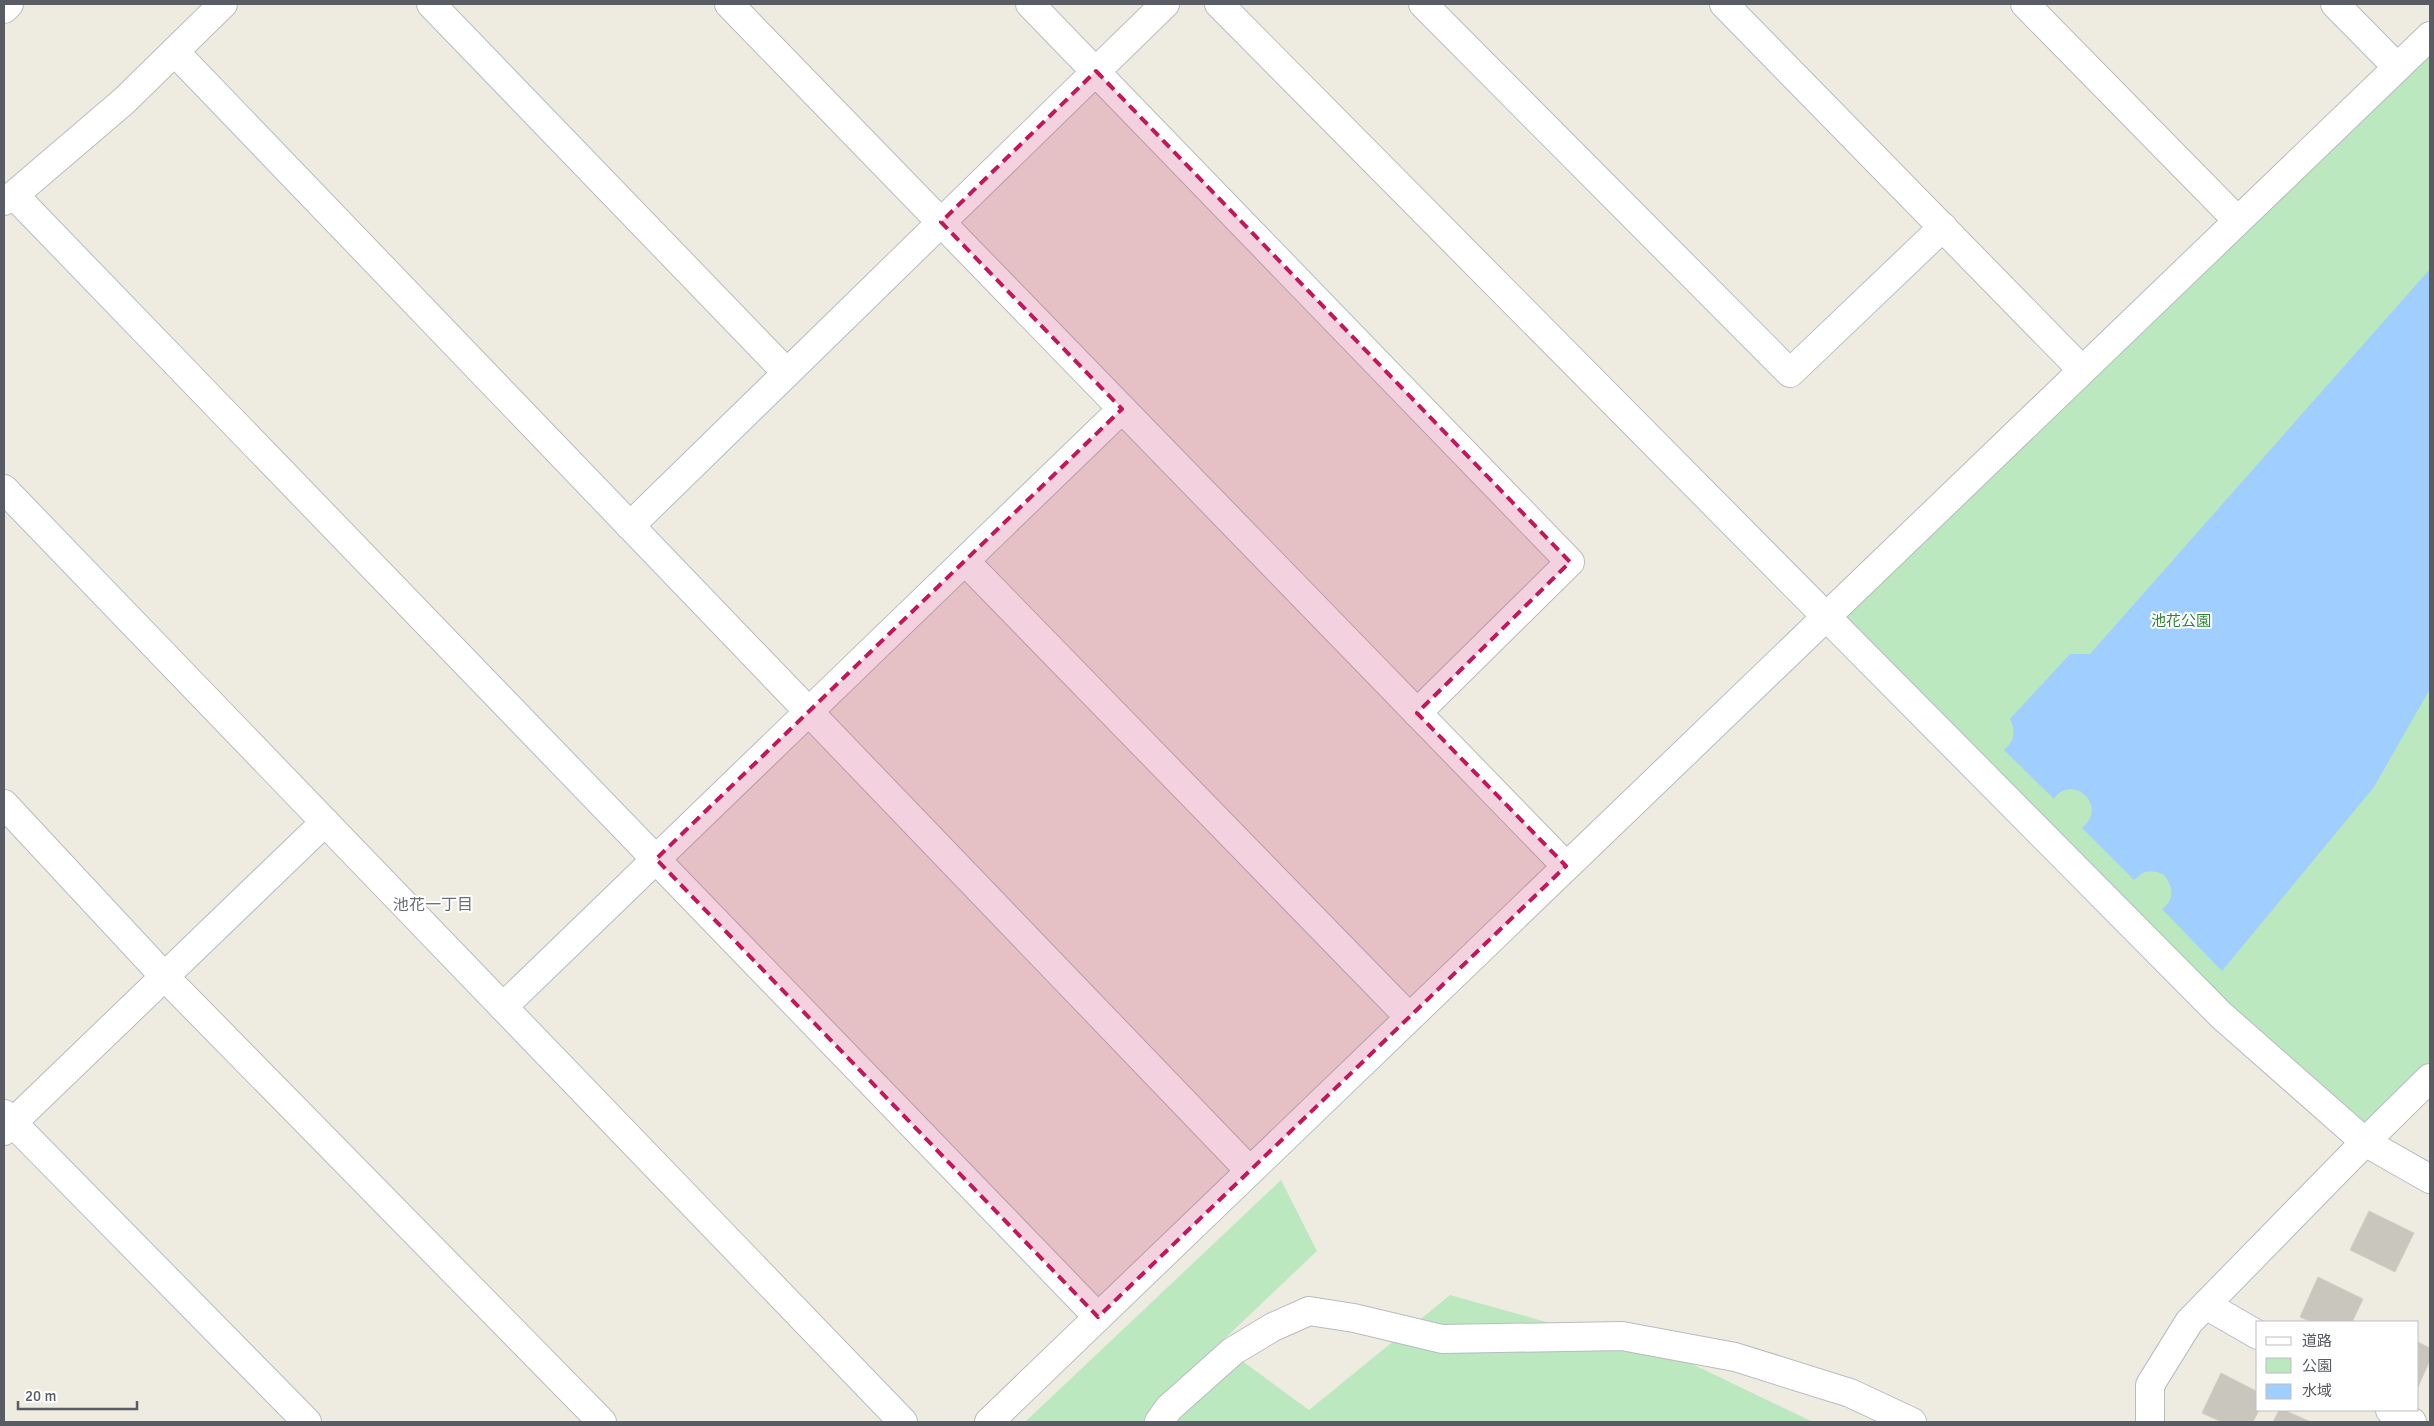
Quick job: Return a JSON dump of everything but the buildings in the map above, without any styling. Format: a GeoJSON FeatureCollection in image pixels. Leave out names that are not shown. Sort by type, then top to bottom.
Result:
{"type":"FeatureCollection","features":[{"type":"Feature","properties":{"kind":"street"},"geometry":{"type":"LineString","coordinates":[[4,9],[9,4]]}},
{"type":"Feature","properties":{"kind":"street"},"geometry":{"type":"LineString","coordinates":[[223,4],[124,101],[9,198],[656,859],[1098,1317]]}},
{"type":"Feature","properties":{"kind":"street"},"geometry":{"type":"LineString","coordinates":[[432,4],[786,373]]}},
{"type":"Feature","properties":{"kind":"street"},"geometry":{"type":"LineString","coordinates":[[729,4],[1566,866]]}},
{"type":"Feature","properties":{"kind":"street"},"geometry":{"type":"LineString","coordinates":[[1030,4],[1570,562],[1417,713]]}},
{"type":"Feature","properties":{"kind":"street"},"geometry":{"type":"LineString","coordinates":[[630,526],[1165,4]]}},
{"type":"Feature","properties":{"kind":"street"},"geometry":{"type":"LineString","coordinates":[[1219,4],[2222,1016],[2364,1142],[2430,1179]]}},
{"type":"Feature","properties":{"kind":"street"},"geometry":{"type":"LineString","coordinates":[[1423,4],[1790,373],[1942,227]]}},
{"type":"Feature","properties":{"kind":"street"},"geometry":{"type":"LineString","coordinates":[[1724,4],[2082,370]]}},
{"type":"Feature","properties":{"kind":"street"},"geometry":{"type":"LineString","coordinates":[[2025,4],[2237,220]]}},
{"type":"Feature","properties":{"kind":"street"},"geometry":{"type":"LineString","coordinates":[[2335,4],[2397,67]]}},
{"type":"Feature","properties":{"kind":"street"},"geometry":{"type":"LineString","coordinates":[[989,1422],[1824,616],[2430,36]]}},
{"type":"Feature","properties":{"kind":"street"},"geometry":{"type":"LineString","coordinates":[[174,52],[1250,1171]]}},
{"type":"Feature","properties":{"kind":"street"},"geometry":{"type":"LineString","coordinates":[[503,1007],[1122,409]]}},
{"type":"Feature","properties":{"kind":"street"},"geometry":{"type":"LineString","coordinates":[[4,489],[903,1422]]}},
{"type":"Feature","properties":{"kind":"street"},"geometry":{"type":"LineString","coordinates":[[965,561],[1410,1017]]}},
{"type":"Feature","properties":{"kind":"street"},"geometry":{"type":"LineString","coordinates":[[4,804],[164,976],[602,1422]]}},
{"type":"Feature","properties":{"kind":"street"},"geometry":{"type":"LineString","coordinates":[[307,1422],[6,1123],[164,976],[325,822]]}},
{"type":"Feature","properties":{"kind":"street"},"geometry":{"type":"LineString","coordinates":[[2150,1422],[2150,1385],[2190,1322],[2364,1142],[2430,1078]]}},
{"type":"Feature","properties":{"kind":"street"},"geometry":{"type":"LineString","coordinates":[[2206,1305],[2256,1334]]}},
{"type":"Feature","properties":{"kind":"street"},"geometry":{"type":"LineString","coordinates":[[1159,1422],[1169,1408],[1233,1351],[1273,1327],[1309,1311],[1354,1318],[1442,1339],[1622,1336],[1735,1357],[1850,1393],[1912,1422]]}},
{"type":"Feature","properties":{"kind":"street"},"geometry":{"type":"LineString","coordinates":[[2392,1411],[2412,1422]]}},
{"type":"Feature","properties":{"kind":"highlighted area"},"geometry":{"type":"Polygon","coordinates":[[[1096,71],[1570,562],[1417,713],[1566,866],[1098,1317],[656,859],[1122,409],[941,222],[1096,71]]]}},
{"type":"Feature","properties":{"kind":"green space","name":"池花公園"},"geometry":{"type":"Polygon","coordinates":[[[2430,36],[2430,1078],[2365,1142],[1824,616],[2430,36]]]}},
{"type":"Feature","properties":{"kind":"green space"},"geometry":{"type":"Polygon","coordinates":[[[1281,1180],[1317,1251],[1219,1344],[1309,1410],[1450,1295],[1686,1361],[1813,1422],[1025,1422],[1281,1180]]]}},
{"type":"Feature","properties":{"kind":"water"},"geometry":{"type":"Polygon","coordinates":[[[2430,269],[2430,689],[2374,787],[2222,971],[2162,909],[2171,897],[2171,888],[2164,875],[2148,871],[2140,874],[2134,880],[2082,828],[2090,819],[2092,810],[2090,802],[2085,795],[2069,789],[2061,792],[2054,799],[2004,750],[2010,743],[2014,732],[2010,719],[2070,654],[2090,654],[2430,269]]]}},
{"type":"Feature","properties":{"kind":"district","name":"池花一丁目"},"geometry":{"type":"Point","coordinates":[433,904]}}]}
